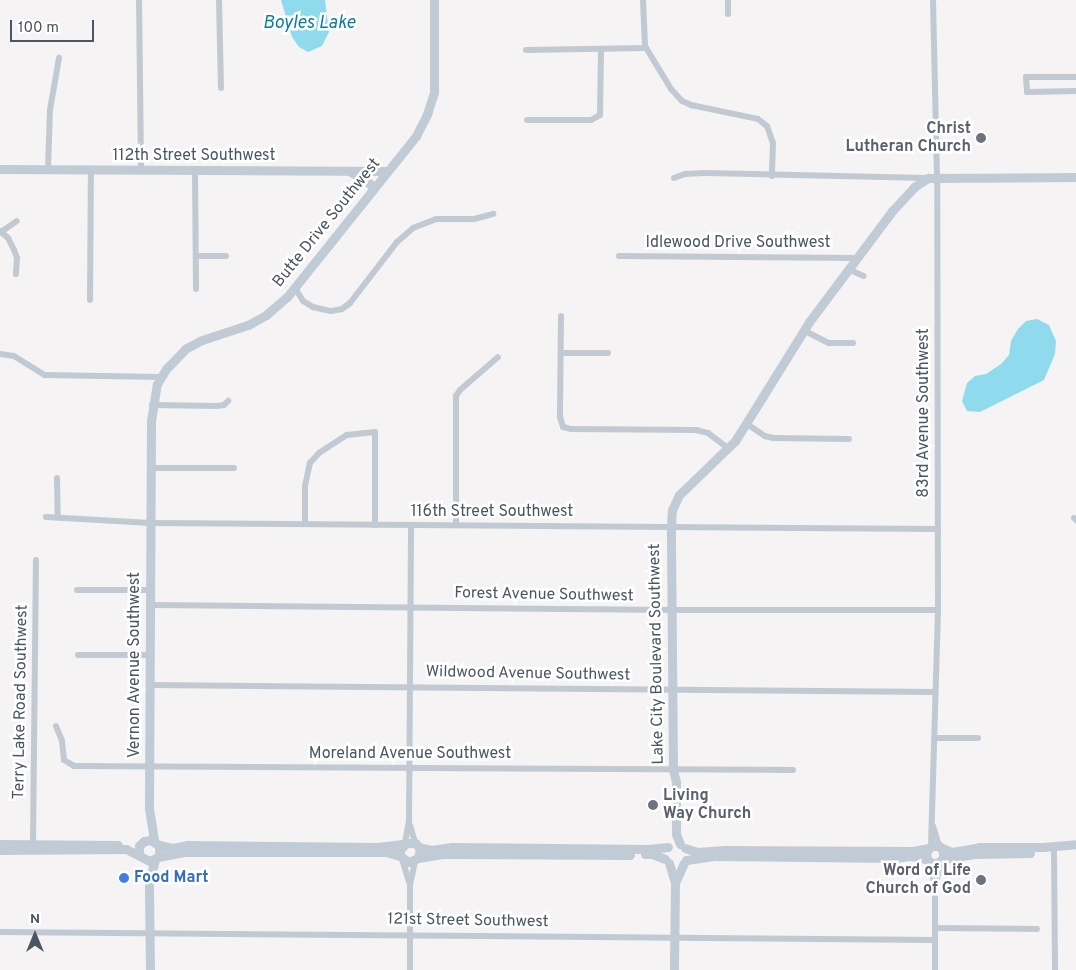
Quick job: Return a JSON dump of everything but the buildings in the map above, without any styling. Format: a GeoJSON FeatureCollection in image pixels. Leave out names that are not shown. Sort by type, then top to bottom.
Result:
{"type":"FeatureCollection","features":[{"type":"Feature","properties":{"kind":"street"},"geometry":{"type":"LineString","coordinates":[[139,0],[141,170]]}},
{"type":"Feature","properties":{"kind":"street"},"geometry":{"type":"LineString","coordinates":[[219,0],[221,88]]}},
{"type":"Feature","properties":{"kind":"street","name":"Butte Drive Southwest"},"geometry":{"type":"LineString","coordinates":[[151,523],[152,405],[161,377],[185,349],[202,340],[238,329],[274,308],[295,288],[416,136],[432,100],[435,61],[434,0]]}},
{"type":"Feature","properties":{"kind":"street"},"geometry":{"type":"LineString","coordinates":[[644,0],[646,48],[671,90],[682,101],[691,105],[758,119],[767,126],[773,143],[772,176]]}},
{"type":"Feature","properties":{"kind":"street"},"geometry":{"type":"LineString","coordinates":[[728,0],[728,14]]}},
{"type":"Feature","properties":{"kind":"street","name":"83rd Avenue Southwest"},"geometry":{"type":"LineString","coordinates":[[933,0],[933,178],[938,529],[933,826],[935,847]]}},
{"type":"Feature","properties":{"kind":"street"},"geometry":{"type":"LineString","coordinates":[[526,50],[646,48]]}},
{"type":"Feature","properties":{"kind":"street"},"geometry":{"type":"LineString","coordinates":[[527,120],[591,120],[598,117],[602,109],[601,50]]}},
{"type":"Feature","properties":{"kind":"street"},"geometry":{"type":"LineString","coordinates":[[48,170],[50,110],[59,58]]}},
{"type":"Feature","properties":{"kind":"street"},"geometry":{"type":"LineString","coordinates":[[1076,77],[1026,77],[1027,92],[1076,91]]}},
{"type":"Feature","properties":{"kind":"street","name":"112th Street Southwest"},"geometry":{"type":"LineString","coordinates":[[0,169],[387,171]]}},
{"type":"Feature","properties":{"kind":"street"},"geometry":{"type":"LineString","coordinates":[[90,300],[91,170]]}},
{"type":"Feature","properties":{"kind":"street"},"geometry":{"type":"LineString","coordinates":[[195,171],[196,289]]}},
{"type":"Feature","properties":{"kind":"street"},"geometry":{"type":"LineString","coordinates":[[349,171],[374,188]]}},
{"type":"Feature","properties":{"kind":"street"},"geometry":{"type":"LineString","coordinates":[[674,178],[685,174],[704,173],[772,176],[933,178],[1076,177]]}},
{"type":"Feature","properties":{"kind":"street"},"geometry":{"type":"LineString","coordinates":[[561,316],[560,417],[563,427],[571,429],[696,430],[708,433],[728,448],[747,424],[805,331],[857,258],[906,194],[933,178]]}},
{"type":"Feature","properties":{"kind":"street"},"geometry":{"type":"LineString","coordinates":[[295,288],[304,301],[313,307],[331,311],[342,309],[350,303],[397,242],[413,228],[436,219],[474,219],[493,214]]}},
{"type":"Feature","properties":{"kind":"street"},"geometry":{"type":"LineString","coordinates":[[16,221],[1,232],[10,242],[17,258],[16,274]]}},
{"type":"Feature","properties":{"kind":"street"},"geometry":{"type":"LineString","coordinates":[[196,256],[226,256]]}},
{"type":"Feature","properties":{"kind":"street","name":"Idlewood Drive Southwest"},"geometry":{"type":"LineString","coordinates":[[619,256],[857,258]]}},
{"type":"Feature","properties":{"kind":"street"},"geometry":{"type":"LineString","coordinates":[[849,269],[864,276]]}},
{"type":"Feature","properties":{"kind":"street"},"geometry":{"type":"LineString","coordinates":[[805,331],[830,343],[854,344]]}},
{"type":"Feature","properties":{"kind":"street"},"geometry":{"type":"LineString","coordinates":[[561,353],[608,353]]}},
{"type":"Feature","properties":{"kind":"street"},"geometry":{"type":"LineString","coordinates":[[0,354],[14,356],[45,375],[161,377]]}},
{"type":"Feature","properties":{"kind":"street"},"geometry":{"type":"LineString","coordinates":[[456,525],[456,396],[467,383],[498,357]]}},
{"type":"Feature","properties":{"kind":"street"},"geometry":{"type":"LineString","coordinates":[[152,405],[217,406],[224,405],[228,401]]}},
{"type":"Feature","properties":{"kind":"street"},"geometry":{"type":"LineString","coordinates":[[747,424],[766,436],[773,438],[849,439]]}},
{"type":"Feature","properties":{"kind":"street"},"geometry":{"type":"LineString","coordinates":[[305,524],[305,486],[310,463],[320,453],[347,435],[375,432],[375,525]]}},
{"type":"Feature","properties":{"kind":"street","name":"Lake City Boulevard Southwest"},"geometry":{"type":"LineString","coordinates":[[683,846],[676,834],[676,782],[673,770],[671,527],[674,504],[679,495],[728,448]]}},
{"type":"Feature","properties":{"kind":"street"},"geometry":{"type":"LineString","coordinates":[[151,468],[234,468]]}},
{"type":"Feature","properties":{"kind":"street"},"geometry":{"type":"LineString","coordinates":[[57,478],[58,517]]}},
{"type":"Feature","properties":{"kind":"street","name":"116th Street Southwest"},"geometry":{"type":"LineString","coordinates":[[46,517],[80,521],[151,523],[938,529]]}},
{"type":"Feature","properties":{"kind":"street","name":"Vernon Avenue Southwest"},"geometry":{"type":"LineString","coordinates":[[151,523],[149,808],[156,843]]}},
{"type":"Feature","properties":{"kind":"street"},"geometry":{"type":"LineString","coordinates":[[410,885],[400,850],[404,844],[410,821],[411,525]]}},
{"type":"Feature","properties":{"kind":"street","name":"Terry Lake Road Southwest"},"geometry":{"type":"LineString","coordinates":[[33,844],[36,560]]}},
{"type":"Feature","properties":{"kind":"street"},"geometry":{"type":"LineString","coordinates":[[78,590],[151,590]]}},
{"type":"Feature","properties":{"kind":"street","name":"Forest Avenue Southwest"},"geometry":{"type":"LineString","coordinates":[[151,605],[672,610],[938,610]]}},
{"type":"Feature","properties":{"kind":"street"},"geometry":{"type":"LineString","coordinates":[[78,655],[150,655]]}},
{"type":"Feature","properties":{"kind":"street","name":"Wildwood Avenue Southwest"},"geometry":{"type":"LineString","coordinates":[[150,685],[935,692]]}},
{"type":"Feature","properties":{"kind":"street","name":"Moreland Avenue Southwest"},"geometry":{"type":"LineString","coordinates":[[56,726],[62,741],[64,760],[68,764],[793,770]]}},
{"type":"Feature","properties":{"kind":"street"},"geometry":{"type":"LineString","coordinates":[[935,738],[978,738]]}},
{"type":"Feature","properties":{"kind":"street","name":"Vernon Avenue Southwest"},"geometry":{"type":"LineString","coordinates":[[142,842],[149,808]]}},
{"type":"Feature","properties":{"kind":"street"},"geometry":{"type":"LineString","coordinates":[[410,821],[417,845],[417,860],[410,885],[410,970]]}},
{"type":"Feature","properties":{"kind":"street"},"geometry":{"type":"LineString","coordinates":[[674,970],[675,883],[665,852],[676,834]]}},
{"type":"Feature","properties":{"kind":"street"},"geometry":{"type":"LineString","coordinates":[[142,842],[138,849],[149,882]]}},
{"type":"Feature","properties":{"kind":"street"},"geometry":{"type":"LineString","coordinates":[[0,844],[142,842],[156,843],[174,848],[187,845],[378,848],[404,844],[417,845],[431,850],[452,847],[648,849],[683,846],[697,852],[726,850],[913,851],[935,847],[952,852],[979,847],[1043,847],[1076,844]]}},
{"type":"Feature","properties":{"kind":"street"},"geometry":{"type":"LineString","coordinates":[[150,970],[149,882],[156,858],[160,852],[156,843]]}},
{"type":"Feature","properties":{"kind":"street"},"geometry":{"type":"LineString","coordinates":[[675,883],[687,853],[683,846]]}},
{"type":"Feature","properties":{"kind":"street"},"geometry":{"type":"LineString","coordinates":[[935,847],[926,855],[935,886],[935,970]]}},
{"type":"Feature","properties":{"kind":"street"},"geometry":{"type":"LineString","coordinates":[[935,847],[944,854],[935,886]]}},
{"type":"Feature","properties":{"kind":"street"},"geometry":{"type":"LineString","coordinates":[[0,850],[123,849],[150,861],[182,852],[386,852],[408,862],[443,854],[652,854],[678,866],[685,862],[713,856],[896,858],[908,856],[928,860],[935,864],[973,854],[1054,852],[1076,849]]}},
{"type":"Feature","properties":{"kind":"street"},"geometry":{"type":"LineString","coordinates":[[1054,852],[1055,969]]}},
{"type":"Feature","properties":{"kind":"street"},"geometry":{"type":"LineString","coordinates":[[935,928],[1037,929]]}},
{"type":"Feature","properties":{"kind":"street","name":"121st Street Southwest"},"geometry":{"type":"LineString","coordinates":[[0,932],[410,934],[935,940]]}},
{"type":"Feature","properties":{"kind":"water","name":"Boyles Lake"},"geometry":{"type":"Polygon","coordinates":[[[281,0],[325,0],[329,32],[322,46],[308,52],[299,47],[292,37],[281,0]]]}},
{"type":"Feature","properties":{"kind":"water"},"geometry":{"type":"Polygon","coordinates":[[[1037,319],[1049,325],[1056,341],[1055,354],[1044,380],[980,412],[967,411],[962,401],[967,383],[975,376],[986,374],[1001,364],[1009,355],[1011,341],[1018,329],[1026,321],[1037,319]]]}},
{"type":"Feature","properties":{"kind":"place","name":"Christ Lutheran Church"},"geometry":{"type":"Point","coordinates":[981,138]}},
{"type":"Feature","properties":{"kind":"place","name":"Living Way Church"},"geometry":{"type":"Point","coordinates":[653,805]}},
{"type":"Feature","properties":{"kind":"place","name":"Food Mart"},"geometry":{"type":"Point","coordinates":[124,878]}},
{"type":"Feature","properties":{"kind":"place","name":"Word of Life Church of God"},"geometry":{"type":"Point","coordinates":[981,880]}}]}
